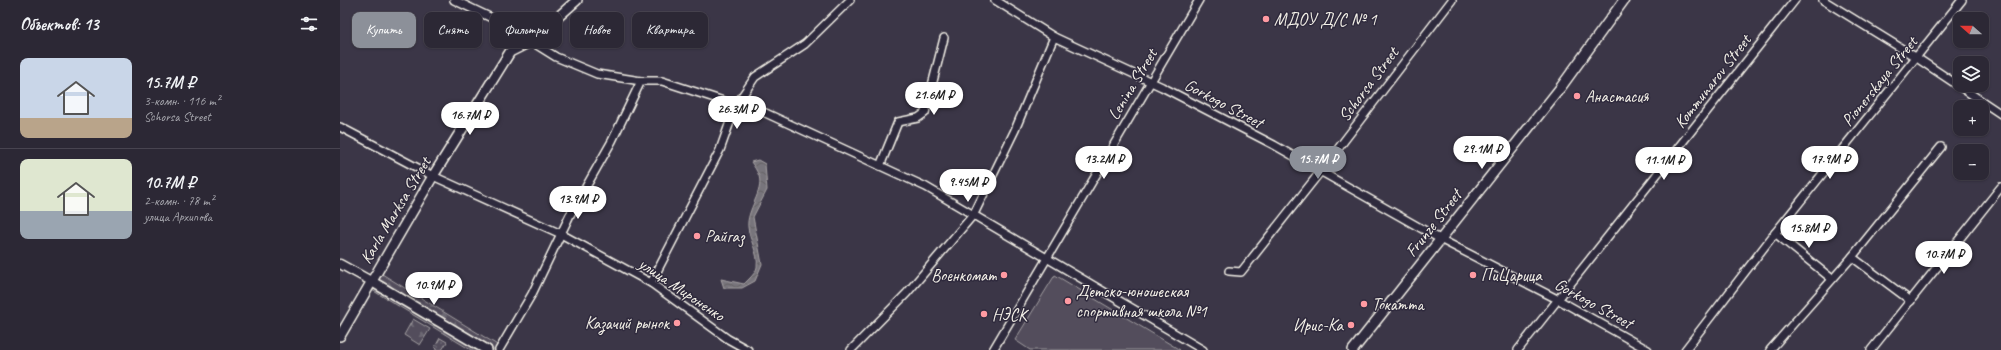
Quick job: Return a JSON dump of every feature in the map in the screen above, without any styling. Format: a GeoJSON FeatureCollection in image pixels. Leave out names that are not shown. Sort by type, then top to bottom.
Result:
{"type":"FeatureCollection","features":[{"type":"Feature","properties":{"kind":"main road","name":"Karla Marksa Street"},"geometry":{"type":"LineString","coordinates":[[562,13],[577,0]]}},
{"type":"Feature","properties":{"kind":"main road","name":"Frunze Street"},"geometry":{"type":"LineString","coordinates":[[1353,350],[1561,86],[1624,0]]}},
{"type":"Feature","properties":{"kind":"main road","name":"Karla Marksa Street"},"geometry":{"type":"LineString","coordinates":[[340,336],[433,176],[510,52],[518,48]]}},
{"type":"Feature","properties":{"kind":"main road"},"geometry":{"type":"LineString","coordinates":[[371,281],[487,350]]}},
{"type":"Feature","properties":{"kind":"street"},"geometry":{"type":"LineString","coordinates":[[454,0],[490,17]]}},
{"type":"Feature","properties":{"kind":"street"},"geometry":{"type":"LineString","coordinates":[[651,283],[720,150],[736,105],[755,77],[805,44],[850,0]]}},
{"type":"Feature","properties":{"kind":"street","name":"Gorkogo Street"},"geometry":{"type":"LineString","coordinates":[[995,0],[1054,37],[1151,82],[1321,171],[1440,239],[1557,300],[1648,350]]}},
{"type":"Feature","properties":{"kind":"street","name":"Lenina Street"},"geometry":{"type":"LineString","coordinates":[[993,350],[1199,0]]}},
{"type":"Feature","properties":{"kind":"street","name":"Schorsa Street"},"geometry":{"type":"LineString","coordinates":[[1229,272],[1241,272],[1321,171],[1452,0]]}},
{"type":"Feature","properties":{"kind":"street","name":"Kommunarov Street"},"geometry":{"type":"LineString","coordinates":[[1518,350],[1795,0]]}},
{"type":"Feature","properties":{"kind":"street"},"geometry":{"type":"LineString","coordinates":[[1823,0],[1917,58],[2001,114]]}},
{"type":"Feature","properties":{"kind":"street","name":"Pionerskaya Street"},"geometry":{"type":"LineString","coordinates":[[1685,350],[1775,233],[1917,58],[1962,0]]}},
{"type":"Feature","properties":{"kind":"street"},"geometry":{"type":"LineString","coordinates":[[851,350],[907,293],[974,214],[1014,130],[1054,37]]}},
{"type":"Feature","properties":{"kind":"street"},"geometry":{"type":"LineString","coordinates":[[880,166],[898,122],[918,118],[925,113],[944,38]]}},
{"type":"Feature","properties":{"kind":"street"},"geometry":{"type":"LineString","coordinates":[[540,48],[556,57],[597,74],[641,81],[662,81],[736,105],[759,110],[926,187],[1203,350]]}},
{"type":"Feature","properties":{"kind":"street"},"geometry":{"type":"LineString","coordinates":[[499,350],[532,294],[580,195],[612,141],[641,81]]}},
{"type":"Feature","properties":{"kind":"street","name":"улица Мироненко"},"geometry":{"type":"LineString","coordinates":[[340,127],[433,176],[561,234],[651,283],[716,331],[748,350]]}},
{"type":"Feature","properties":{"kind":"street"},"geometry":{"type":"LineString","coordinates":[[1770,350],[1852,257],[1941,147]]}},
{"type":"Feature","properties":{"kind":"street"},"geometry":{"type":"LineString","coordinates":[[1871,350],[2001,187]]}},
{"type":"Feature","properties":{"kind":"street"},"geometry":{"type":"LineString","coordinates":[[1775,233],[1832,280]]}},
{"type":"Feature","properties":{"kind":"street"},"geometry":{"type":"LineString","coordinates":[[1852,257],[1911,301]]}},
{"type":"Feature","properties":{"kind":"street"},"geometry":{"type":"LineString","coordinates":[[340,264],[371,281]]}},
{"type":"Feature","properties":{"kind":"green space"},"geometry":{"type":"Polygon","coordinates":[[[382,274],[499,346],[496,350],[492,350],[378,279],[382,274]]]}},
{"type":"Feature","properties":{"kind":"green space","name":"Детско-юношеская спортивная школа №1"},"geometry":{"type":"Polygon","coordinates":[[[1055,275],[1180,350],[1030,350],[1015,340],[1055,275]]]}},
{"type":"Feature","properties":{"kind":"green space"},"geometry":{"type":"Polygon","coordinates":[[[374,286],[480,350],[471,350],[372,290],[374,286]]]}},
{"type":"Feature","properties":{"kind":"green space"},"geometry":{"type":"Polygon","coordinates":[[[413,319],[430,329],[420,345],[404,335],[413,319]]]}},
{"type":"Feature","properties":{"kind":"green space"},"geometry":{"type":"Polygon","coordinates":[[[440,338],[447,342],[442,350],[436,350],[435,347],[440,338]]]}},
{"type":"Feature","properties":{"kind":"water"},"geometry":{"type":"Polygon","coordinates":[[[758,160],[765,164],[767,190],[753,217],[762,264],[755,281],[742,288],[724,288],[721,279],[744,284],[754,274],[757,267],[757,257],[750,237],[748,221],[760,182],[759,176],[751,162],[758,160]]]}},
{"type":"Feature","properties":{"kind":"place","name":"МДОУ Д/С № 1"},"geometry":{"type":"Point","coordinates":[1266,19]}},
{"type":"Feature","properties":{"kind":"place","name":"Анастасия"},"geometry":{"type":"Point","coordinates":[1577,96]}},
{"type":"Feature","properties":{"kind":"place","name":"Райгаз"},"geometry":{"type":"Point","coordinates":[697,236]}},
{"type":"Feature","properties":{"kind":"place","name":"Военкомат"},"geometry":{"type":"Point","coordinates":[1004,275]}},
{"type":"Feature","properties":{"kind":"place","name":"ПиЦарица"},"geometry":{"type":"Point","coordinates":[1473,275]}},
{"type":"Feature","properties":{"kind":"place","name":"Детско-юношеская спортивная школа №1"},"geometry":{"type":"Point","coordinates":[1068,301]}},
{"type":"Feature","properties":{"kind":"place","name":"Токатта"},"geometry":{"type":"Point","coordinates":[1364,304]}},
{"type":"Feature","properties":{"kind":"place","name":"НЭСК"},"geometry":{"type":"Point","coordinates":[984,314]}},
{"type":"Feature","properties":{"kind":"place","name":"Казачий рынок"},"geometry":{"type":"Point","coordinates":[677,323]}},
{"type":"Feature","properties":{"kind":"place","name":"Ирис-Ка"},"geometry":{"type":"Point","coordinates":[1351,325]}}]}
